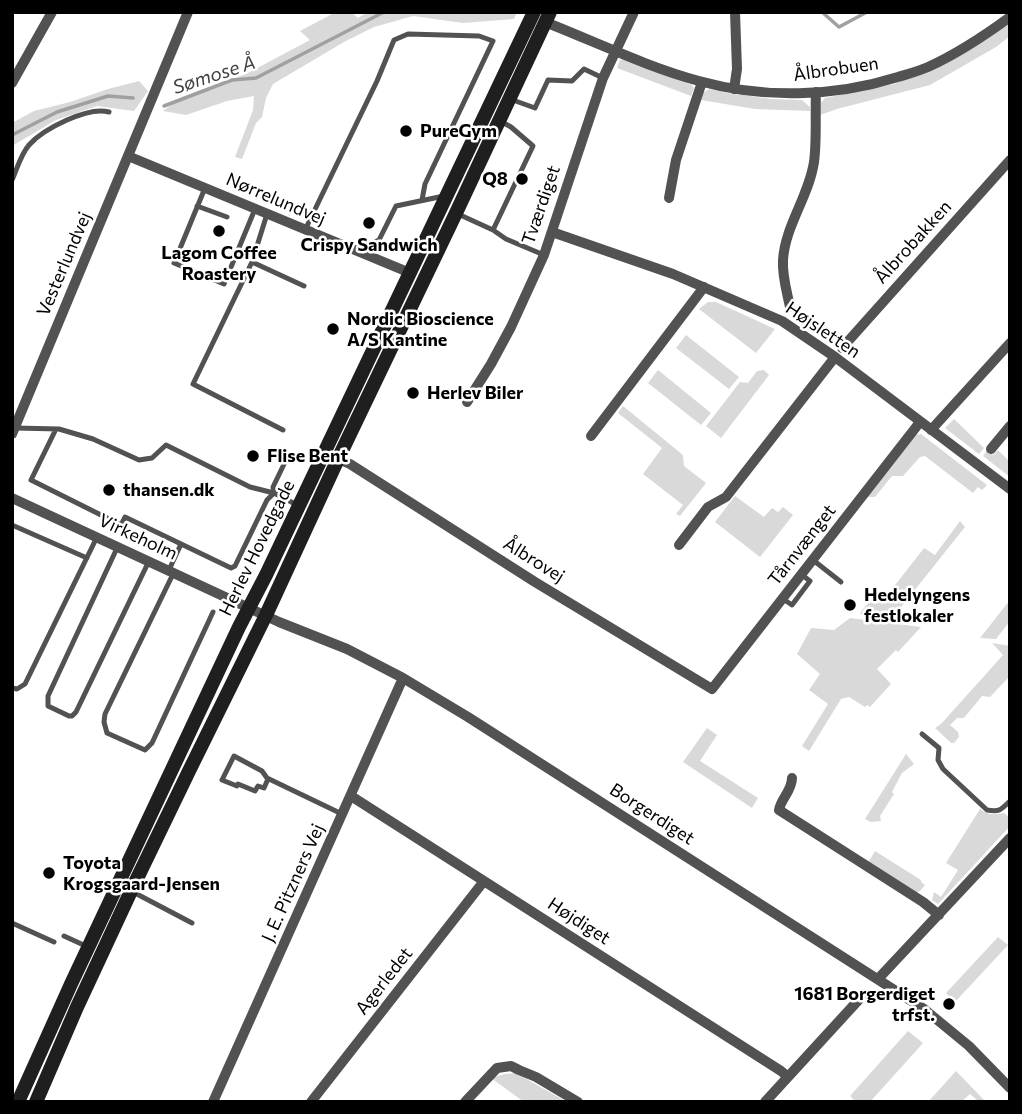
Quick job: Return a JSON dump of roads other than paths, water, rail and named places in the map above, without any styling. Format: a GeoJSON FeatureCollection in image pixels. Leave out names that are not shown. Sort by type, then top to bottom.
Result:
{"type":"FeatureCollection","features":[{"type":"Feature","properties":{"kind":"main road","name":"Herlev Hovedgade"},"geometry":{"type":"LineString","coordinates":[[36,1102],[131,891],[266,615],[499,121],[543,16]]}},
{"type":"Feature","properties":{"kind":"main road","name":"Herlev Hovedgade"},"geometry":{"type":"LineString","coordinates":[[18,1102],[88,947],[447,195],[543,16]]}},
{"type":"Feature","properties":{"kind":"street"},"geometry":{"type":"LineString","coordinates":[[12,83],[52,12]]}},
{"type":"Feature","properties":{"kind":"street","name":"Vesterlundvej"},"geometry":{"type":"LineString","coordinates":[[13,431],[188,12]]}},
{"type":"Feature","properties":{"kind":"street","name":"Tværdiget"},"geometry":{"type":"LineString","coordinates":[[467,402],[511,327],[544,255],[603,78],[634,12]]}},
{"type":"Feature","properties":{"kind":"street"},"geometry":{"type":"LineString","coordinates":[[734,89],[737,69],[735,12]]}},
{"type":"Feature","properties":{"kind":"street","name":"Ålbrobuen"},"geometry":{"type":"LineString","coordinates":[[543,16],[615,50],[702,82],[776,94],[869,86],[927,68],[979,39],[1010,17]]}},
{"type":"Feature","properties":{"kind":"street"},"geometry":{"type":"LineString","coordinates":[[669,198],[676,160],[702,82]]}},
{"type":"Feature","properties":{"kind":"street"},"geometry":{"type":"LineString","coordinates":[[790,307],[783,277],[783,258],[813,163],[816,92]]}},
{"type":"Feature","properties":{"kind":"street","name":"Nørrelundvej"},"geometry":{"type":"LineString","coordinates":[[128,156],[410,275]]}},
{"type":"Feature","properties":{"kind":"street","name":"Ålbrobakken"},"geometry":{"type":"LineString","coordinates":[[679,545],[708,507],[726,497],[839,353],[1010,160]]}},
{"type":"Feature","properties":{"kind":"street","name":"Højsletten"},"geometry":{"type":"LineString","coordinates":[[552,232],[673,274],[782,321],[839,353],[919,422],[1010,489]]}},
{"type":"Feature","properties":{"kind":"street"},"geometry":{"type":"LineString","coordinates":[[591,436],[704,287]]}},
{"type":"Feature","properties":{"kind":"street"},"geometry":{"type":"LineString","coordinates":[[931,430],[1010,343]]}},
{"type":"Feature","properties":{"kind":"street","name":"Tårnvænget"},"geometry":{"type":"LineString","coordinates":[[712,689],[919,422]]}},
{"type":"Feature","properties":{"kind":"street"},"geometry":{"type":"LineString","coordinates":[[991,449],[1010,426]]}},
{"type":"Feature","properties":{"kind":"street","name":"Ålbrovej"},"geometry":{"type":"LineString","coordinates":[[338,458],[712,689]]}},
{"type":"Feature","properties":{"kind":"street","name":"Virkeholm"},"geometry":{"type":"LineString","coordinates":[[12,498],[250,607]]}},
{"type":"Feature","properties":{"kind":"street","name":"Borgerdiget"},"geometry":{"type":"LineString","coordinates":[[250,607],[347,649],[403,678],[468,717],[924,1010],[949,1028],[1010,1088]]}},
{"type":"Feature","properties":{"kind":"street","name":"J. E. Pitzners Vej"},"geometry":{"type":"LineString","coordinates":[[213,1102],[403,678]]}},
{"type":"Feature","properties":{"kind":"street"},"geometry":{"type":"LineString","coordinates":[[792,778],[792,786],[780,803],[779,810],[783,814],[923,902],[939,915]]}},
{"type":"Feature","properties":{"kind":"street","name":"Højdiget"},"geometry":{"type":"LineString","coordinates":[[351,796],[788,1077]]}},
{"type":"Feature","properties":{"kind":"street"},"geometry":{"type":"LineString","coordinates":[[878,979],[1010,838]]}},
{"type":"Feature","properties":{"kind":"street","name":"Agerledet"},"geometry":{"type":"LineString","coordinates":[[311,1102],[484,881]]}},
{"type":"Feature","properties":{"kind":"street"},"geometry":{"type":"LineString","coordinates":[[765,1102],[864,994]]}},
{"type":"Feature","properties":{"kind":"street"},"geometry":{"type":"LineString","coordinates":[[465,1102],[497,1068],[511,1066],[536,1077],[578,1102]]}},
{"type":"Feature","properties":{"kind":"lane"},"geometry":{"type":"LineString","coordinates":[[305,230],[372,92],[394,40],[408,34],[479,36],[493,41],[425,184],[422,200]]}},
{"type":"Feature","properties":{"kind":"lane"},"geometry":{"type":"LineString","coordinates":[[509,99],[535,108],[548,80],[572,81],[584,69],[603,78]]}},
{"type":"Feature","properties":{"kind":"lane"},"geometry":{"type":"LineString","coordinates":[[12,180],[26,147],[34,140],[71,118],[102,110],[109,112]]}},
{"type":"Feature","properties":{"kind":"lane"},"geometry":{"type":"LineString","coordinates":[[493,230],[533,146],[499,121]]}},
{"type":"Feature","properties":{"kind":"lane"},"geometry":{"type":"LineString","coordinates":[[205,188],[174,263],[224,284],[255,209]]}},
{"type":"Feature","properties":{"kind":"lane"},"geometry":{"type":"LineString","coordinates":[[366,255],[370,245],[379,240],[396,206],[447,195]]}},
{"type":"Feature","properties":{"kind":"lane"},"geometry":{"type":"LineString","coordinates":[[197,205],[227,217]]}},
{"type":"Feature","properties":{"kind":"lane"},"geometry":{"type":"LineString","coordinates":[[456,213],[544,255]]}},
{"type":"Feature","properties":{"kind":"lane"},"geometry":{"type":"LineString","coordinates":[[267,214],[252,262],[193,384],[283,430]]}},
{"type":"Feature","properties":{"kind":"lane"},"geometry":{"type":"LineString","coordinates":[[252,262],[304,286]]}},
{"type":"Feature","properties":{"kind":"lane"},"geometry":{"type":"LineString","coordinates":[[13,431],[56,429],[93,439],[139,460],[152,458],[166,445],[250,487],[274,493],[299,506]]}},
{"type":"Feature","properties":{"kind":"lane"},"geometry":{"type":"LineString","coordinates":[[56,429],[31,480],[121,525],[125,517],[231,568],[235,566],[267,500],[274,493]]}},
{"type":"Feature","properties":{"kind":"lane"},"geometry":{"type":"LineString","coordinates":[[274,493],[273,487],[287,458]]}},
{"type":"Feature","properties":{"kind":"lane"},"geometry":{"type":"LineString","coordinates":[[12,525],[86,558]]}},
{"type":"Feature","properties":{"kind":"lane"},"geometry":{"type":"LineString","coordinates":[[12,688],[18,690],[25,684],[97,537]]}},
{"type":"Feature","properties":{"kind":"lane"},"geometry":{"type":"LineString","coordinates":[[181,544],[105,714],[107,733],[147,749],[213,612]]}},
{"type":"Feature","properties":{"kind":"lane"},"geometry":{"type":"LineString","coordinates":[[118,547],[48,696],[48,706],[69,716],[76,712],[149,561]]}},
{"type":"Feature","properties":{"kind":"lane"},"geometry":{"type":"LineString","coordinates":[[813,560],[841,582]]}},
{"type":"Feature","properties":{"kind":"lane"},"geometry":{"type":"LineString","coordinates":[[922,734],[939,748],[938,760],[943,769],[987,810],[1002,810],[1010,801]]}},
{"type":"Feature","properties":{"kind":"lane"},"geometry":{"type":"LineString","coordinates":[[268,779],[264,788],[258,786],[255,792],[222,780],[234,756],[262,771],[268,779],[342,814]]}},
{"type":"Feature","properties":{"kind":"lane"},"geometry":{"type":"LineString","coordinates":[[131,891],[192,923]]}},
{"type":"Feature","properties":{"kind":"lane"},"geometry":{"type":"LineString","coordinates":[[12,923],[54,942]]}},
{"type":"Feature","properties":{"kind":"lane"},"geometry":{"type":"LineString","coordinates":[[64,936],[88,947]]}},
{"type":"Feature","properties":{"kind":"waterway","name":"Sømose Å"},"geometry":{"type":"LineString","coordinates":[[164,106],[232,80],[256,78],[384,12]]}},
{"type":"Feature","properties":{"kind":"waterway","name":"Sømose Å"},"geometry":{"type":"LineString","coordinates":[[822,12],[839,27],[867,12]]}},
{"type":"Feature","properties":{"kind":"waterway","name":"Sømose Å"},"geometry":{"type":"LineString","coordinates":[[12,135],[57,112],[108,96],[133,98]]}},
{"type":"Feature","properties":{"kind":"place","name":"PureGym"},"geometry":{"type":"Point","coordinates":[406,131]}},
{"type":"Feature","properties":{"kind":"place","name":"Q8"},"geometry":{"type":"Point","coordinates":[522,179]}},
{"type":"Feature","properties":{"kind":"place","name":"Crispy Sandwich"},"geometry":{"type":"Point","coordinates":[369,223]}},
{"type":"Feature","properties":{"kind":"place","name":"Lagom Coffee Roastery"},"geometry":{"type":"Point","coordinates":[219,231]}},
{"type":"Feature","properties":{"kind":"place","name":"Nordic Bioscience A/S Kantine"},"geometry":{"type":"Point","coordinates":[333,329]}},
{"type":"Feature","properties":{"kind":"place","name":"Herlev Biler"},"geometry":{"type":"Point","coordinates":[413,393]}},
{"type":"Feature","properties":{"kind":"place","name":"Flise Bent"},"geometry":{"type":"Point","coordinates":[253,456]}},
{"type":"Feature","properties":{"kind":"place","name":"thansen.dk"},"geometry":{"type":"Point","coordinates":[109,490]}},
{"type":"Feature","properties":{"kind":"place","name":"Hedelyngens festlokaler"},"geometry":{"type":"Point","coordinates":[850,605]}},
{"type":"Feature","properties":{"kind":"place","name":"Toyota Krogsgaard-Jensen"},"geometry":{"type":"Point","coordinates":[49,873]}},
{"type":"Feature","properties":{"kind":"place","name":"1681 Borgerdiget trfst."},"geometry":{"type":"Point","coordinates":[949,1004]}}]}
